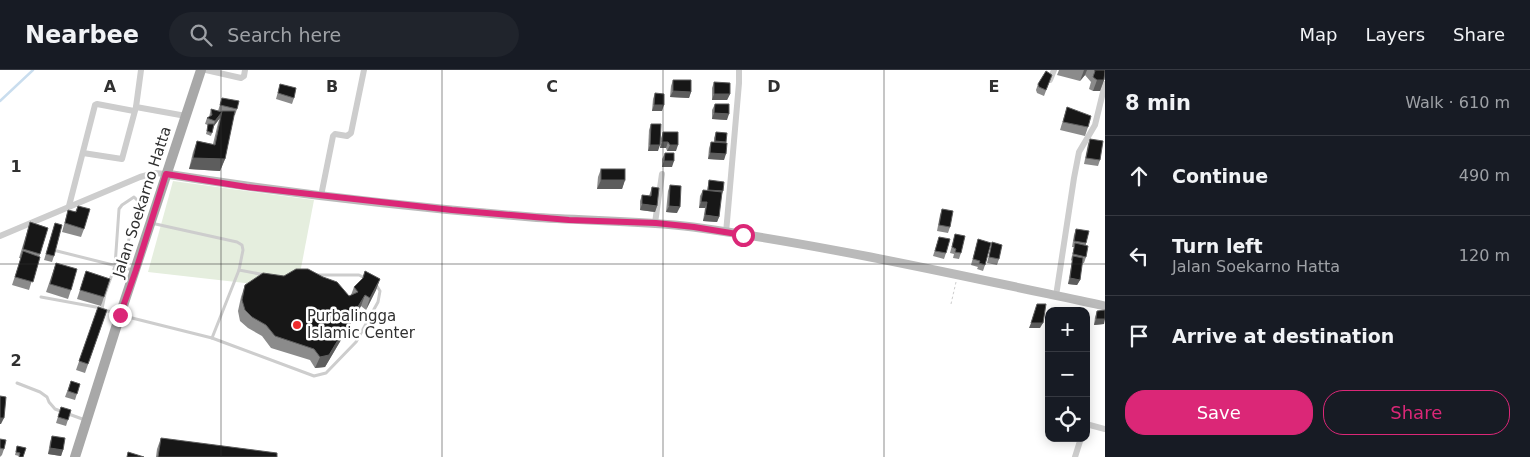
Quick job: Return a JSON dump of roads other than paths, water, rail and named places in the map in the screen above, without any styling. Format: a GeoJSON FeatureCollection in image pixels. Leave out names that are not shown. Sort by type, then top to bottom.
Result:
{"type":"FeatureCollection","features":[{"type":"Feature","properties":{"kind":"main road","name":"Jalan Soekarno Hatta"},"geometry":{"type":"LineString","coordinates":[[75,457],[201,70]]}},
{"type":"Feature","properties":{"kind":"street"},"geometry":{"type":"LineString","coordinates":[[83,153],[122,159],[135,109],[141,70]]}},
{"type":"Feature","properties":{"kind":"street"},"geometry":{"type":"LineString","coordinates":[[206,70],[242,78],[245,70]]}},
{"type":"Feature","properties":{"kind":"street"},"geometry":{"type":"LineString","coordinates":[[321,196],[333,136],[335,134],[347,136],[351,133],[364,70]]}},
{"type":"Feature","properties":{"kind":"street"},"geometry":{"type":"LineString","coordinates":[[726,233],[739,70]]}},
{"type":"Feature","properties":{"kind":"street"},"geometry":{"type":"LineString","coordinates":[[1050,80],[1054,70]]}},
{"type":"Feature","properties":{"kind":"street"},"geometry":{"type":"LineString","coordinates":[[1056,296],[1079,152],[1095,125],[1105,84]]}},
{"type":"Feature","properties":{"kind":"street"},"geometry":{"type":"LineString","coordinates":[[69,206],[95,106],[98,104],[186,116]]}},
{"type":"Feature","properties":{"kind":"street"},"geometry":{"type":"LineString","coordinates":[[0,236],[150,174],[166,174],[247,187],[452,210],[559,219],[656,223],[788,242],[1105,306]]}},
{"type":"Feature","properties":{"kind":"street"},"geometry":{"type":"LineString","coordinates":[[656,223],[662,174]]}},
{"type":"Feature","properties":{"kind":"street"},"geometry":{"type":"LineString","coordinates":[[1090,425],[1105,429]]}},
{"type":"Feature","properties":{"kind":"street"},"geometry":{"type":"LineString","coordinates":[[1075,457],[1080,442]]}},
{"type":"Feature","properties":{"kind":"lane"},"geometry":{"type":"LineString","coordinates":[[102,309],[115,266],[120,209],[122,205],[134,197],[138,201],[122,268]]}},
{"type":"Feature","properties":{"kind":"lane"},"geometry":{"type":"LineString","coordinates":[[150,223],[237,242],[242,245],[244,250],[239,270],[212,338]]}},
{"type":"Feature","properties":{"kind":"lane"},"geometry":{"type":"LineString","coordinates":[[57,251],[136,270]]}},
{"type":"Feature","properties":{"kind":"lane"},"geometry":{"type":"LineString","coordinates":[[239,270],[274,275]]}},
{"type":"Feature","properties":{"kind":"lane"},"geometry":{"type":"LineString","coordinates":[[42,296],[102,309],[212,338],[314,376],[326,373],[356,342],[378,302],[380,291],[376,284],[359,275],[313,275]]}},
{"type":"Feature","properties":{"kind":"lane"},"geometry":{"type":"LineString","coordinates":[[17,383],[40,392],[47,397],[56,409],[88,421]]}},
{"type":"Feature","properties":{"kind":"waterway"},"geometry":{"type":"LineString","coordinates":[[0,101],[33,70]]}},
{"type":"Feature","properties":{"kind":"place","name":"Purbalingga Islamic Center"},"geometry":{"type":"Point","coordinates":[297,325]}}]}
